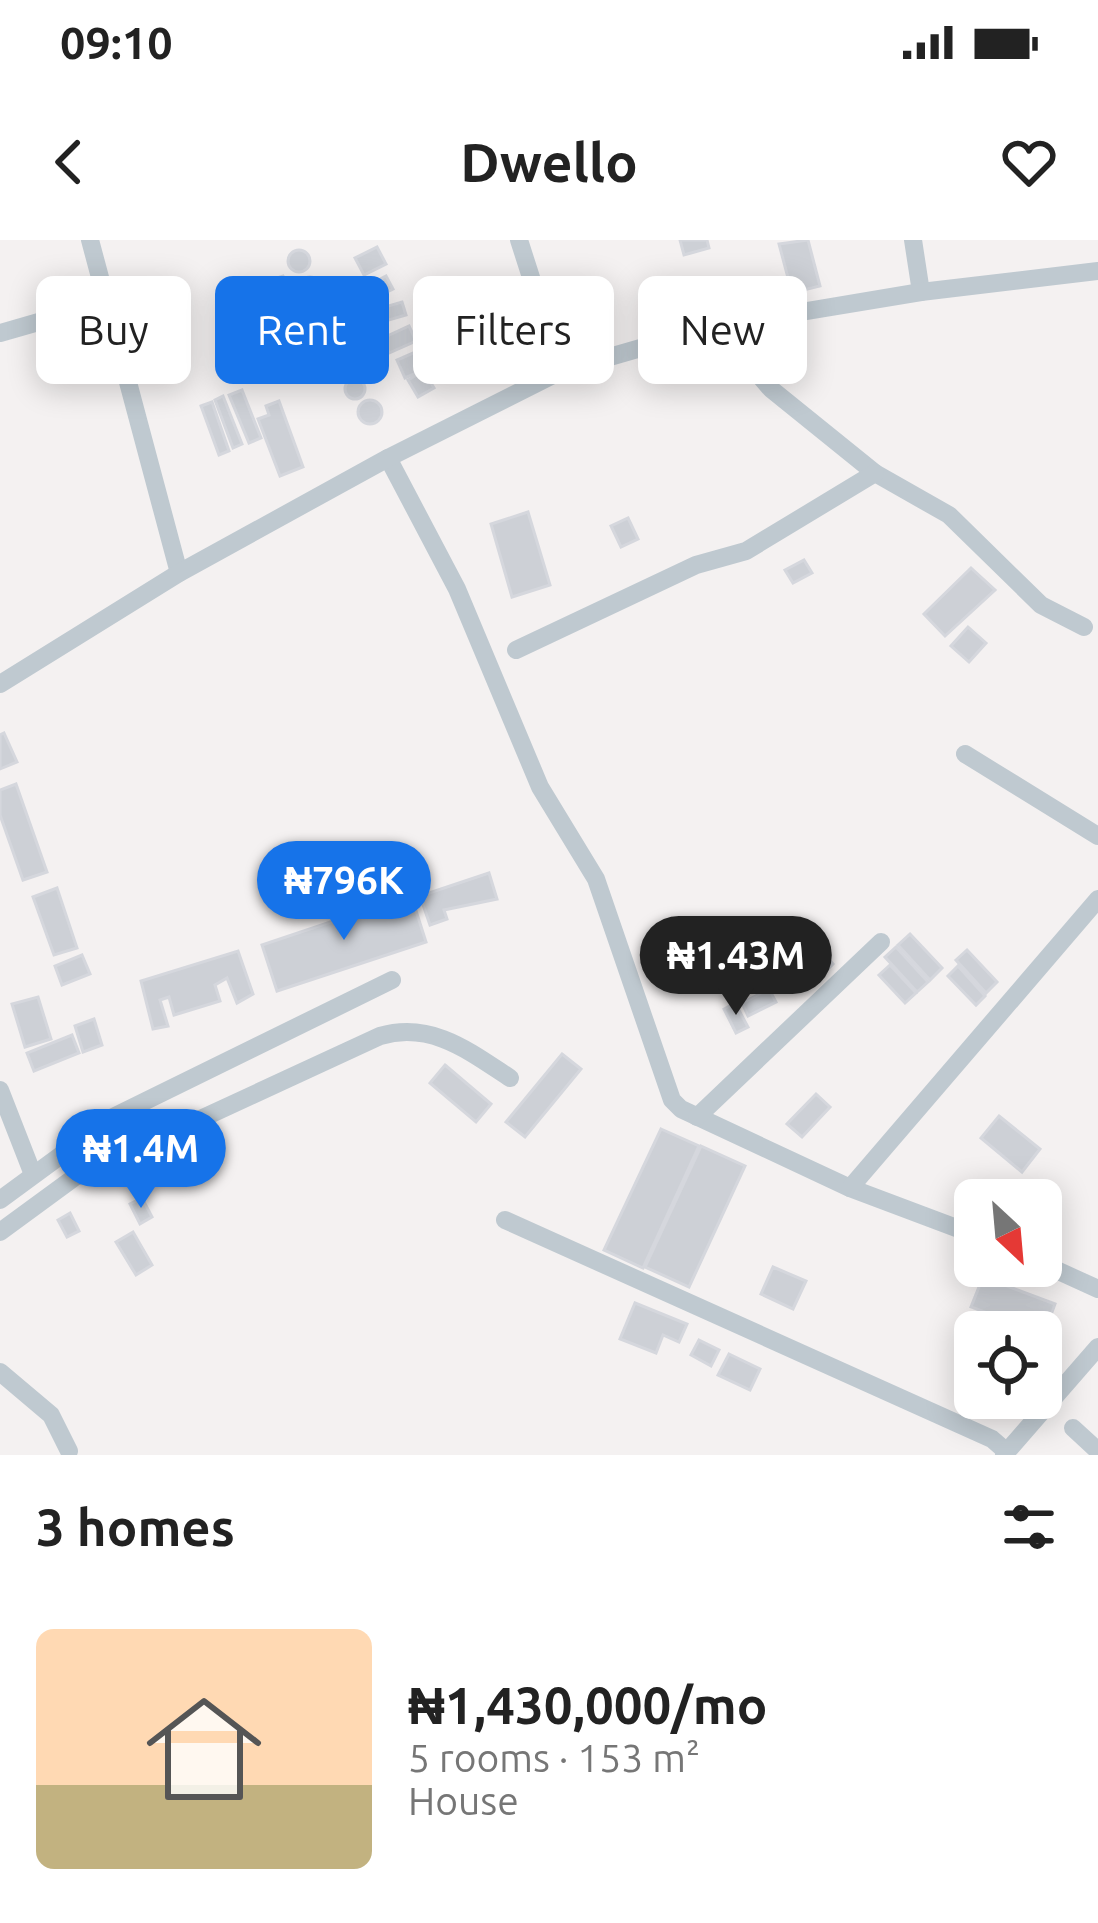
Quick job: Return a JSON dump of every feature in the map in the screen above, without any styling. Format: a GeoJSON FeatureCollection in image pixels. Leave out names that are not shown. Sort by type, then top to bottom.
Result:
{"type":"FeatureCollection","features":[{"type":"Feature","properties":{"kind":"street"},"geometry":{"type":"LineString","coordinates":[[90,240],[100,276]]}},
{"type":"Feature","properties":{"kind":"street"},"geometry":{"type":"LineString","coordinates":[[519,240],[531,276]]}},
{"type":"Feature","properties":{"kind":"street"},"geometry":{"type":"LineString","coordinates":[[909,240],[920,292]]}},
{"type":"Feature","properties":{"kind":"street"},"geometry":{"type":"LineString","coordinates":[[807,311],[1098,271]]}},
{"type":"Feature","properties":{"kind":"street"},"geometry":{"type":"LineString","coordinates":[[0,334],[36,323]]}},
{"type":"Feature","properties":{"kind":"street"},"geometry":{"type":"LineString","coordinates":[[129,384],[179,573]]}},
{"type":"Feature","properties":{"kind":"street"},"geometry":{"type":"LineString","coordinates":[[1,682],[179,573],[388,458],[535,384]]}},
{"type":"Feature","properties":{"kind":"street"},"geometry":{"type":"LineString","coordinates":[[767,384],[875,473],[949,515],[1041,604],[1084,627]]}},
{"type":"Feature","properties":{"kind":"street"},"geometry":{"type":"LineString","coordinates":[[388,458],[457,589],[540,787],[596,879],[672,1100],[697,1117],[850,1188],[954,1227]]}},
{"type":"Feature","properties":{"kind":"street"},"geometry":{"type":"LineString","coordinates":[[516,650],[696,566],[746,551],[875,473]]}},
{"type":"Feature","properties":{"kind":"street"},"geometry":{"type":"LineString","coordinates":[[965,754],[1098,836]]}},
{"type":"Feature","properties":{"kind":"street"},"geometry":{"type":"LineString","coordinates":[[850,1188],[1098,898]]}},
{"type":"Feature","properties":{"kind":"street"},"geometry":{"type":"LineString","coordinates":[[697,1117],[881,942]]}},
{"type":"Feature","properties":{"kind":"street"},"geometry":{"type":"LineString","coordinates":[[0,1200],[32,1172],[113,1117],[392,980]]}},
{"type":"Feature","properties":{"kind":"street"},"geometry":{"type":"LineString","coordinates":[[0,1232],[75,1177],[406,1028],[439,1036],[510,1078]]}},
{"type":"Feature","properties":{"kind":"street"},"geometry":{"type":"LineString","coordinates":[[0,1090],[32,1172]]}},
{"type":"Feature","properties":{"kind":"street"},"geometry":{"type":"LineString","coordinates":[[505,1220],[992,1439],[1006,1453],[1098,1347]]}},
{"type":"Feature","properties":{"kind":"street"},"geometry":{"type":"LineString","coordinates":[[1062,1272],[1098,1288]]}},
{"type":"Feature","properties":{"kind":"street"},"geometry":{"type":"LineString","coordinates":[[0,1372],[51,1414],[69,1451]]}},
{"type":"Feature","properties":{"kind":"street"},"geometry":{"type":"LineString","coordinates":[[1073,1428],[1098,1451]]}},
{"type":"Feature","properties":{"kind":"building"},"geometry":{"type":"Polygon","coordinates":[[[680,240],[707,240],[709,248],[684,255],[680,240]]]}},
{"type":"Feature","properties":{"kind":"building"},"geometry":{"type":"Polygon","coordinates":[[[808,240],[820,286],[807,289],[807,276],[787,276],[779,244],[808,240]]]}},
{"type":"Feature","properties":{"kind":"building"},"geometry":{"type":"Polygon","coordinates":[[[377,247],[386,264],[364,275],[355,258],[377,247]]]}},
{"type":"Feature","properties":{"kind":"building"},"geometry":{"type":"Polygon","coordinates":[[[299,250],[310,261],[299,272],[288,261],[299,250]]]}},
{"type":"Feature","properties":{"kind":"building"},"geometry":{"type":"Polygon","coordinates":[[[402,302],[406,315],[389,320],[389,306],[402,302]]]}},
{"type":"Feature","properties":{"kind":"building"},"geometry":{"type":"Polygon","coordinates":[[[409,326],[413,342],[389,353],[389,335],[409,326]]]}},
{"type":"Feature","properties":{"kind":"building"},"geometry":{"type":"Polygon","coordinates":[[[413,353],[413,375],[405,378],[397,360],[413,353]]]}},
{"type":"Feature","properties":{"kind":"building"},"geometry":{"type":"Polygon","coordinates":[[[413,377],[413,384],[434,388],[418,397],[408,380],[413,377]]]}},
{"type":"Feature","properties":{"kind":"building"},"geometry":{"type":"Polygon","coordinates":[[[347,384],[363,384],[362,396],[348,396],[347,384]]]}},
{"type":"Feature","properties":{"kind":"building"},"geometry":{"type":"Polygon","coordinates":[[[242,390],[261,438],[249,443],[229,395],[242,390]]]}},
{"type":"Feature","properties":{"kind":"building"},"geometry":{"type":"Polygon","coordinates":[[[223,396],[242,444],[233,448],[215,400],[223,396]]]}},
{"type":"Feature","properties":{"kind":"building"},"geometry":{"type":"Polygon","coordinates":[[[370,400],[379,403],[379,421],[370,424],[361,421],[358,412],[361,403],[370,400]]]}},
{"type":"Feature","properties":{"kind":"building"},"geometry":{"type":"Polygon","coordinates":[[[279,401],[303,467],[280,476],[258,419],[269,415],[266,406],[279,401]]]}},
{"type":"Feature","properties":{"kind":"building"},"geometry":{"type":"Polygon","coordinates":[[[212,402],[229,451],[219,455],[201,406],[212,402]]]}},
{"type":"Feature","properties":{"kind":"building"},"geometry":{"type":"Polygon","coordinates":[[[528,512],[550,585],[512,597],[491,524],[528,512]]]}},
{"type":"Feature","properties":{"kind":"building"},"geometry":{"type":"Polygon","coordinates":[[[628,518],[638,539],[621,547],[611,526],[628,518]]]}},
{"type":"Feature","properties":{"kind":"building"},"geometry":{"type":"Polygon","coordinates":[[[804,560],[812,573],[793,583],[785,570],[804,560]]]}},
{"type":"Feature","properties":{"kind":"building"},"geometry":{"type":"Polygon","coordinates":[[[971,568],[995,590],[945,636],[924,614],[971,568]]]}},
{"type":"Feature","properties":{"kind":"building"},"geometry":{"type":"Polygon","coordinates":[[[968,627],[986,643],[969,662],[951,646],[968,627]]]}},
{"type":"Feature","properties":{"kind":"building"},"geometry":{"type":"Polygon","coordinates":[[[4,733],[17,762],[0,769],[0,735],[4,733]]]}},
{"type":"Feature","properties":{"kind":"building"},"geometry":{"type":"Polygon","coordinates":[[[16,784],[47,872],[23,880],[0,815],[0,790],[16,784]]]}},
{"type":"Feature","properties":{"kind":"building"},"geometry":{"type":"Polygon","coordinates":[[[489,873],[497,899],[444,910],[447,919],[430,925],[420,896],[489,873]]]}},
{"type":"Feature","properties":{"kind":"building"},"geometry":{"type":"Polygon","coordinates":[[[57,888],[77,948],[54,955],[33,897],[57,888]]]}},
{"type":"Feature","properties":{"kind":"building"},"geometry":{"type":"Polygon","coordinates":[[[411,895],[426,942],[277,991],[262,945],[411,895]]]}},
{"type":"Feature","properties":{"kind":"building"},"geometry":{"type":"Polygon","coordinates":[[[910,934],[942,968],[930,980],[898,945],[910,934]]]}},
{"type":"Feature","properties":{"kind":"building"},"geometry":{"type":"Polygon","coordinates":[[[818,947],[833,964],[824,973],[808,956],[818,947]]]}},
{"type":"Feature","properties":{"kind":"building"},"geometry":{"type":"Polygon","coordinates":[[[896,947],[928,982],[917,992],[885,957],[896,947]]]}},
{"type":"Feature","properties":{"kind":"building"},"geometry":{"type":"Polygon","coordinates":[[[967,950],[997,982],[986,993],[956,960],[967,950]]]}},
{"type":"Feature","properties":{"kind":"building"},"geometry":{"type":"Polygon","coordinates":[[[238,951],[253,994],[237,1003],[227,978],[215,985],[220,1001],[174,1015],[169,997],[160,1000],[168,1026],[153,1029],[141,981],[238,951]]]}},
{"type":"Feature","properties":{"kind":"building"},"geometry":{"type":"Polygon","coordinates":[[[82,955],[90,974],[62,985],[55,966],[82,955]]]}},
{"type":"Feature","properties":{"kind":"building"},"geometry":{"type":"Polygon","coordinates":[[[890,965],[916,993],[905,1003],[879,975],[890,965]]]}},
{"type":"Feature","properties":{"kind":"building"},"geometry":{"type":"Polygon","coordinates":[[[958,966],[985,996],[976,1005],[948,976],[958,966]]]}},
{"type":"Feature","properties":{"kind":"building"},"geometry":{"type":"Polygon","coordinates":[[[769,989],[776,1002],[748,1016],[742,1003],[769,989]]]}},
{"type":"Feature","properties":{"kind":"building"},"geometry":{"type":"Polygon","coordinates":[[[38,997],[51,1039],[25,1047],[12,1004],[38,997]]]}},
{"type":"Feature","properties":{"kind":"building"},"geometry":{"type":"Polygon","coordinates":[[[735,1003],[748,1027],[736,1033],[724,1009],[735,1003]]]}},
{"type":"Feature","properties":{"kind":"building"},"geometry":{"type":"Polygon","coordinates":[[[94,1019],[102,1045],[83,1052],[75,1026],[94,1019]]]}},
{"type":"Feature","properties":{"kind":"building"},"geometry":{"type":"Polygon","coordinates":[[[72,1035],[79,1053],[34,1071],[27,1053],[72,1035]]]}},
{"type":"Feature","properties":{"kind":"building"},"geometry":{"type":"Polygon","coordinates":[[[562,1054],[581,1069],[525,1137],[506,1122],[562,1054]]]}},
{"type":"Feature","properties":{"kind":"building"},"geometry":{"type":"Polygon","coordinates":[[[445,1065],[491,1104],[476,1122],[430,1083],[445,1065]]]}},
{"type":"Feature","properties":{"kind":"building"},"geometry":{"type":"Polygon","coordinates":[[[816,1094],[830,1107],[802,1137],[787,1124],[816,1094]]]}},
{"type":"Feature","properties":{"kind":"building"},"geometry":{"type":"Polygon","coordinates":[[[999,1116],[1040,1149],[1022,1172],[981,1138],[999,1116]]]}},
{"type":"Feature","properties":{"kind":"building"},"geometry":{"type":"Polygon","coordinates":[[[661,1129],[699,1146],[643,1268],[604,1250],[661,1129]]]}},
{"type":"Feature","properties":{"kind":"building"},"geometry":{"type":"Polygon","coordinates":[[[701,1146],[745,1166],[689,1287],[645,1267],[701,1146]]]}},
{"type":"Feature","properties":{"kind":"building"},"geometry":{"type":"Polygon","coordinates":[[[142,1198],[152,1217],[140,1224],[130,1204],[142,1198]]]}},
{"type":"Feature","properties":{"kind":"building"},"geometry":{"type":"Polygon","coordinates":[[[70,1213],[79,1231],[67,1237],[58,1220],[70,1213]]]}},
{"type":"Feature","properties":{"kind":"building"},"geometry":{"type":"Polygon","coordinates":[[[133,1232],[152,1265],[136,1275],[116,1242],[133,1232]]]}},
{"type":"Feature","properties":{"kind":"building"},"geometry":{"type":"Polygon","coordinates":[[[773,1267],[806,1281],[793,1309],[761,1294],[773,1267]]]}},
{"type":"Feature","properties":{"kind":"building"},"geometry":{"type":"Polygon","coordinates":[[[979,1287],[1010,1287],[1055,1304],[1052,1311],[971,1307],[979,1287]]]}},
{"type":"Feature","properties":{"kind":"building"},"geometry":{"type":"Polygon","coordinates":[[[635,1303],[687,1324],[679,1342],[663,1335],[656,1353],[620,1339],[635,1303]]]}},
{"type":"Feature","properties":{"kind":"building"},"geometry":{"type":"Polygon","coordinates":[[[699,1340],[719,1350],[711,1366],[691,1355],[699,1340]]]}},
{"type":"Feature","properties":{"kind":"building"},"geometry":{"type":"Polygon","coordinates":[[[729,1354],[760,1369],[750,1390],[718,1375],[729,1354]]]}}]}
